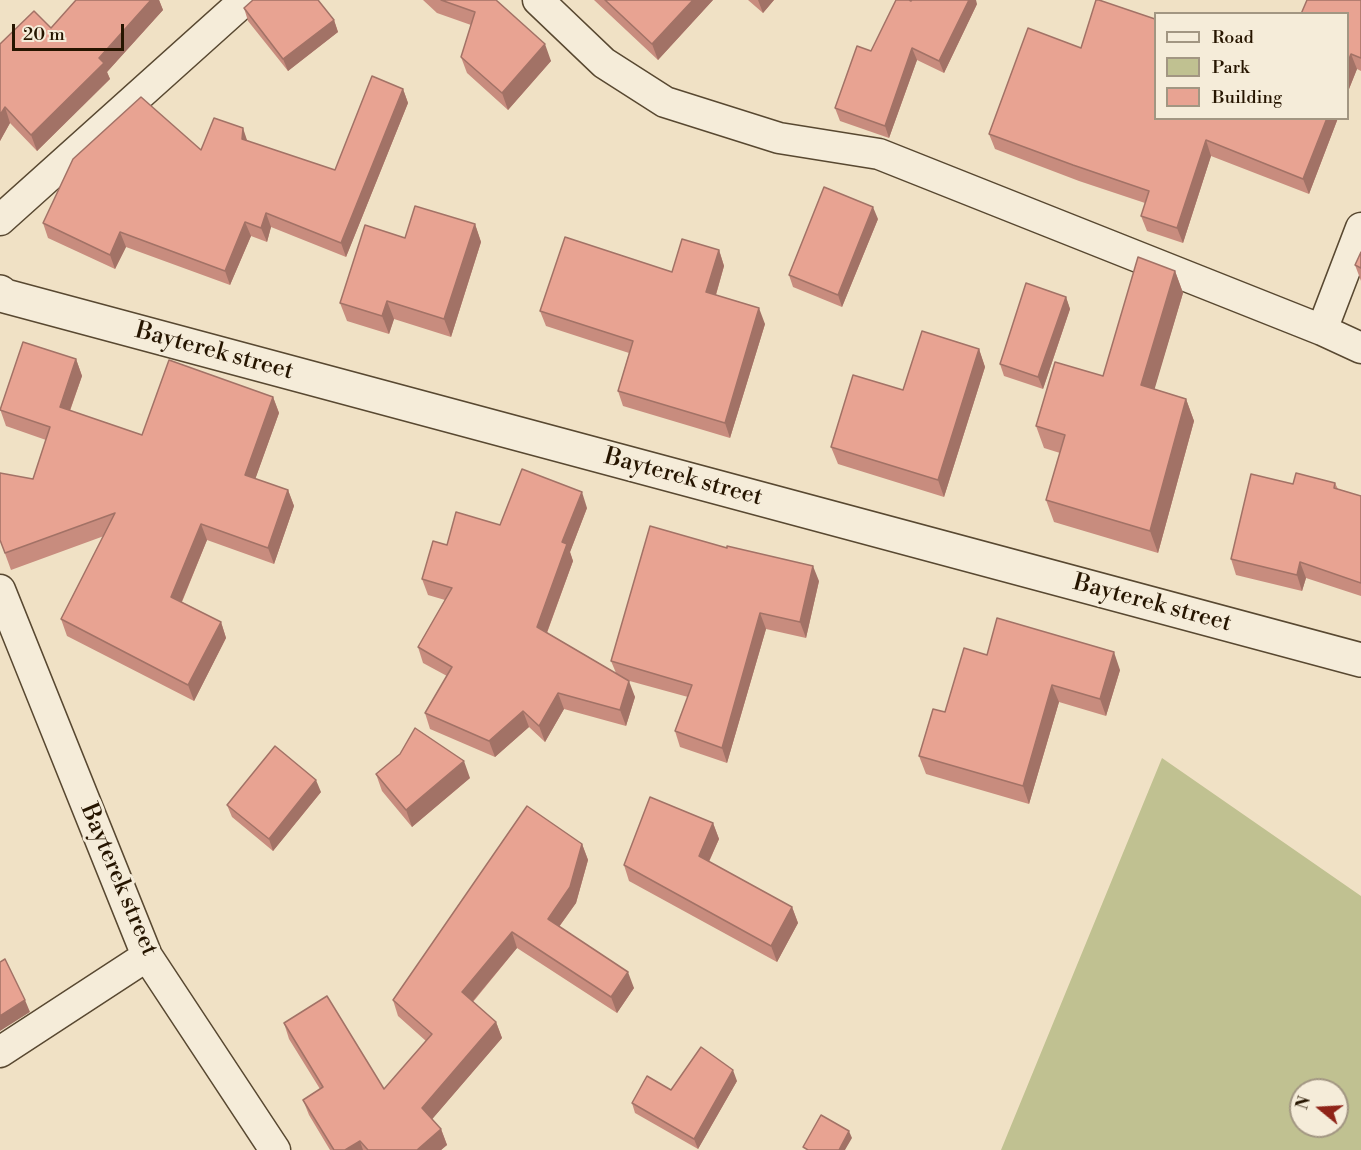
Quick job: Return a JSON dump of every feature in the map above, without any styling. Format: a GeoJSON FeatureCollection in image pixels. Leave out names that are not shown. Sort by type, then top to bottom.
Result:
{"type":"FeatureCollection","features":[{"type":"Feature","properties":{"kind":"street"},"geometry":{"type":"LineString","coordinates":[[0,220],[245,0]]}},
{"type":"Feature","properties":{"kind":"street"},"geometry":{"type":"LineString","coordinates":[[538,0],[604,63],[665,102],[779,138],[879,154],[1322,330],[1361,348]]}},
{"type":"Feature","properties":{"kind":"street"},"geometry":{"type":"LineString","coordinates":[[1322,330],[1361,228]]}},
{"type":"Feature","properties":{"kind":"street","name":"Bayterek street"},"geometry":{"type":"LineString","coordinates":[[2,298],[1361,660]]}},
{"type":"Feature","properties":{"kind":"street","name":"Bayterek street"},"geometry":{"type":"LineString","coordinates":[[0,590],[147,956],[275,1150]]}},
{"type":"Feature","properties":{"kind":"street"},"geometry":{"type":"LineString","coordinates":[[0,1052],[147,956]]}},
{"type":"Feature","properties":{"kind":"green space"},"geometry":{"type":"Polygon","coordinates":[[[1162,758],[1361,896],[1361,1150],[1001,1150],[1162,758]]]}},
{"type":"Feature","properties":{"kind":"building"},"geometry":{"type":"Polygon","coordinates":[[[76,0],[151,0],[99,58],[104,63],[31,135],[5,107],[0,115],[0,44],[34,11],[51,28],[76,0]]]}},
{"type":"Feature","properties":{"kind":"building"},"geometry":{"type":"Polygon","coordinates":[[[253,0],[318,0],[334,20],[283,59],[244,8],[253,0]]]}},
{"type":"Feature","properties":{"kind":"building"},"geometry":{"type":"Polygon","coordinates":[[[441,0],[496,0],[545,44],[502,93],[461,57],[475,12],[441,0]]]}},
{"type":"Feature","properties":{"kind":"building"},"geometry":{"type":"Polygon","coordinates":[[[605,0],[693,0],[652,44],[605,0]]]}},
{"type":"Feature","properties":{"kind":"building"},"geometry":{"type":"Polygon","coordinates":[[[896,0],[969,0],[939,61],[912,48],[885,126],[835,108],[857,46],[871,51],[896,0]]]}},
{"type":"Feature","properties":{"kind":"building"},"geometry":{"type":"Polygon","coordinates":[[[1096,0],[1099,0],[1154,19],[1154,120],[1326,120],[1303,179],[1206,140],[1177,228],[1141,216],[1149,191],[989,134],[1028,28],[1081,48],[1096,0]]]}},
{"type":"Feature","properties":{"kind":"building"},"geometry":{"type":"Polygon","coordinates":[[[1307,0],[1361,0],[1361,58],[1351,54],[1349,59],[1349,12],[1302,12],[1307,0]]]}},
{"type":"Feature","properties":{"kind":"building"},"geometry":{"type":"Polygon","coordinates":[[[372,76],[403,89],[341,243],[266,213],[261,228],[245,222],[225,271],[120,232],[110,255],[43,223],[73,159],[141,97],[201,150],[214,118],[243,128],[242,139],[335,170],[372,76]]]}},
{"type":"Feature","properties":{"kind":"building"},"geometry":{"type":"Polygon","coordinates":[[[824,187],[873,207],[838,295],[789,275],[824,187]]]}},
{"type":"Feature","properties":{"kind":"building"},"geometry":{"type":"Polygon","coordinates":[[[415,206],[475,224],[444,319],[387,301],[382,316],[340,303],[365,225],[405,238],[415,206]]]}},
{"type":"Feature","properties":{"kind":"building"},"geometry":{"type":"Polygon","coordinates":[[[565,237],[672,272],[682,239],[719,250],[706,292],[759,308],[725,423],[618,391],[633,341],[540,311],[565,237]]]}},
{"type":"Feature","properties":{"kind":"building"},"geometry":{"type":"Polygon","coordinates":[[[1361,252],[1361,268],[1355,265],[1361,252]]]}},
{"type":"Feature","properties":{"kind":"building"},"geometry":{"type":"Polygon","coordinates":[[[1138,257],[1175,271],[1141,385],[1186,399],[1150,531],[1046,500],[1065,435],[1036,426],[1055,362],[1103,376],[1138,257]]]}},
{"type":"Feature","properties":{"kind":"building"},"geometry":{"type":"Polygon","coordinates":[[[1026,283],[1066,297],[1038,377],[1000,364],[1026,283]]]}},
{"type":"Feature","properties":{"kind":"building"},"geometry":{"type":"Polygon","coordinates":[[[922,331],[979,349],[938,480],[831,447],[853,375],[903,390],[922,331]]]}},
{"type":"Feature","properties":{"kind":"building"},"geometry":{"type":"Polygon","coordinates":[[[23,342],[76,359],[60,407],[142,435],[169,360],[273,397],[245,475],[288,490],[268,548],[201,524],[171,597],[221,622],[188,685],[61,619],[115,513],[5,553],[0,540],[0,473],[33,479],[50,427],[0,410],[23,342]]]}},
{"type":"Feature","properties":{"kind":"building"},"geometry":{"type":"Polygon","coordinates":[[[522,469],[582,492],[562,542],[567,544],[537,627],[629,681],[620,710],[558,693],[539,726],[523,711],[489,741],[425,713],[452,667],[418,647],[452,588],[422,579],[433,541],[447,545],[456,512],[500,525],[522,469]]]}},
{"type":"Feature","properties":{"kind":"building"},"geometry":{"type":"Polygon","coordinates":[[[1296,473],[1335,483],[1334,488],[1361,496],[1361,583],[1300,562],[1297,575],[1231,559],[1251,474],[1293,484],[1296,473]]]}},
{"type":"Feature","properties":{"kind":"building"},"geometry":{"type":"Polygon","coordinates":[[[650,526],[727,548],[727,546],[813,566],[800,622],[760,613],[722,748],[675,731],[692,685],[611,661],[650,526]]]}},
{"type":"Feature","properties":{"kind":"building"},"geometry":{"type":"Polygon","coordinates":[[[997,618],[1114,652],[1100,699],[1052,685],[1023,786],[919,756],[933,709],[945,712],[964,648],[987,655],[997,618]]]}},
{"type":"Feature","properties":{"kind":"building"},"geometry":{"type":"Polygon","coordinates":[[[415,728],[464,761],[406,810],[376,774],[400,754],[415,728]]]}},
{"type":"Feature","properties":{"kind":"building"},"geometry":{"type":"Polygon","coordinates":[[[275,746],[316,780],[269,839],[227,805],[275,746]]]}},
{"type":"Feature","properties":{"kind":"building"},"geometry":{"type":"Polygon","coordinates":[[[650,797],[713,823],[699,856],[792,907],[771,946],[624,865],[650,797]]]}},
{"type":"Feature","properties":{"kind":"building"},"geometry":{"type":"Polygon","coordinates":[[[527,806],[582,844],[570,887],[548,919],[628,972],[611,997],[512,932],[462,992],[496,1022],[422,1108],[441,1129],[417,1150],[368,1150],[360,1141],[345,1150],[334,1150],[303,1100],[323,1087],[284,1023],[327,996],[384,1089],[432,1034],[393,1000],[527,806]]]}},
{"type":"Feature","properties":{"kind":"building"},"geometry":{"type":"Polygon","coordinates":[[[5,959],[25,1000],[0,1016],[0,962],[5,959]]]}},
{"type":"Feature","properties":{"kind":"building"},"geometry":{"type":"Polygon","coordinates":[[[701,1047],[733,1070],[694,1139],[632,1103],[647,1076],[671,1090],[701,1047]]]}},
{"type":"Feature","properties":{"kind":"building"},"geometry":{"type":"Polygon","coordinates":[[[821,1115],[849,1131],[839,1150],[808,1150],[803,1147],[821,1115]]]}}]}
